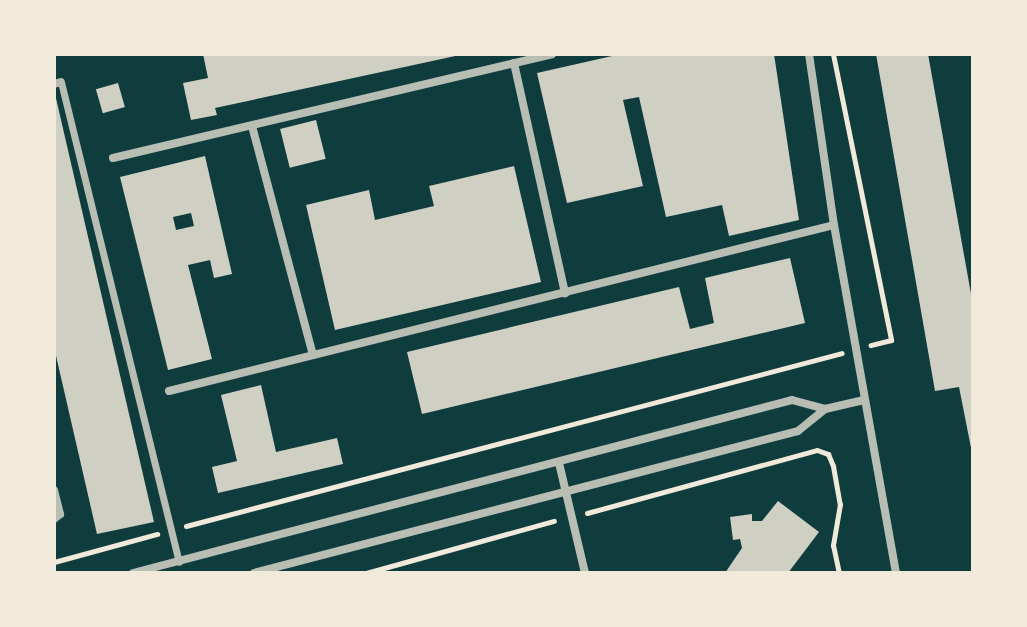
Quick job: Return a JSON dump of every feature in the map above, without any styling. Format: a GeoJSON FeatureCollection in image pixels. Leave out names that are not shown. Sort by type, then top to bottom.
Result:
{"type":"FeatureCollection","features":[{"type":"Feature","properties":{"kind":"street"},"geometry":{"type":"LineString","coordinates":[[113,158],[552,54]]}},
{"type":"Feature","properties":{"kind":"street"},"geometry":{"type":"LineString","coordinates":[[809,54],[834,225],[896,573]]}},
{"type":"Feature","properties":{"kind":"street"},"geometry":{"type":"LineString","coordinates":[[514,63],[565,293]]}},
{"type":"Feature","properties":{"kind":"street"},"geometry":{"type":"LineString","coordinates":[[58,83],[179,562]]}},
{"type":"Feature","properties":{"kind":"street"},"geometry":{"type":"LineString","coordinates":[[252,126],[313,355]]}},
{"type":"Feature","properties":{"kind":"street"},"geometry":{"type":"LineString","coordinates":[[169,391],[834,225]]}},
{"type":"Feature","properties":{"kind":"street"},"geometry":{"type":"LineString","coordinates":[[133,573],[792,400],[825,409]]}},
{"type":"Feature","properties":{"kind":"street"},"geometry":{"type":"LineString","coordinates":[[254,573],[798,431],[825,409],[864,400]]}},
{"type":"Feature","properties":{"kind":"street"},"geometry":{"type":"LineString","coordinates":[[559,463],[569,493],[585,573]]}},
{"type":"Feature","properties":{"kind":"street"},"geometry":{"type":"LineString","coordinates":[[54,490],[60,514],[54,519]]}},
{"type":"Feature","properties":{"kind":"path"},"geometry":{"type":"LineString","coordinates":[[54,562],[891,340],[833,54]]}},
{"type":"Feature","properties":{"kind":"path"},"geometry":{"type":"LineString","coordinates":[[366,573],[817,450],[828,454],[840,504],[833,545],[839,573]]}},
{"type":"Feature","properties":{"kind":"building"},"geometry":{"type":"Polygon","coordinates":[[[203,54],[460,55],[215,108],[217,115],[191,120],[183,83],[208,78],[203,54]]]}},
{"type":"Feature","properties":{"kind":"building"},"geometry":{"type":"Polygon","coordinates":[[[621,54],[774,54],[799,220],[729,236],[722,205],[666,217],[639,97],[623,100],[643,186],[567,203],[537,73],[621,54]]]}},
{"type":"Feature","properties":{"kind":"building"},"geometry":{"type":"Polygon","coordinates":[[[876,54],[928,54],[973,305],[973,458],[959,387],[935,391],[876,54]]]}},
{"type":"Feature","properties":{"kind":"building"},"geometry":{"type":"Polygon","coordinates":[[[118,83],[125,107],[103,113],[96,89],[118,83]]]}},
{"type":"Feature","properties":{"kind":"building"},"geometry":{"type":"Polygon","coordinates":[[[55,94],[154,522],[97,534],[54,347],[55,94]]]}},
{"type":"Feature","properties":{"kind":"building"},"geometry":{"type":"Polygon","coordinates":[[[316,120],[326,159],[290,168],[280,129],[316,120]]]}},
{"type":"Feature","properties":{"kind":"building"},"geometry":{"type":"Polygon","coordinates":[[[205,156],[232,274],[214,278],[210,260],[188,265],[212,359],[168,370],[120,177],[205,156]],[[191,213],[173,217],[176,230],[194,226],[191,213]]]}},
{"type":"Feature","properties":{"kind":"building"},"geometry":{"type":"Polygon","coordinates":[[[514,166],[541,282],[335,330],[306,205],[369,190],[375,220],[434,206],[429,186],[514,166]]]}},
{"type":"Feature","properties":{"kind":"building"},"geometry":{"type":"Polygon","coordinates":[[[790,258],[805,323],[422,414],[407,352],[679,287],[690,329],[714,323],[705,278],[790,258]]]}},
{"type":"Feature","properties":{"kind":"building"},"geometry":{"type":"Polygon","coordinates":[[[261,385],[276,452],[337,438],[343,464],[218,493],[212,467],[237,461],[221,395],[261,385]]]}},
{"type":"Feature","properties":{"kind":"building"},"geometry":{"type":"Polygon","coordinates":[[[778,501],[819,532],[788,573],[725,573],[742,548],[740,539],[733,540],[730,517],[752,514],[752,521],[762,521],[778,501]]]}}]}
